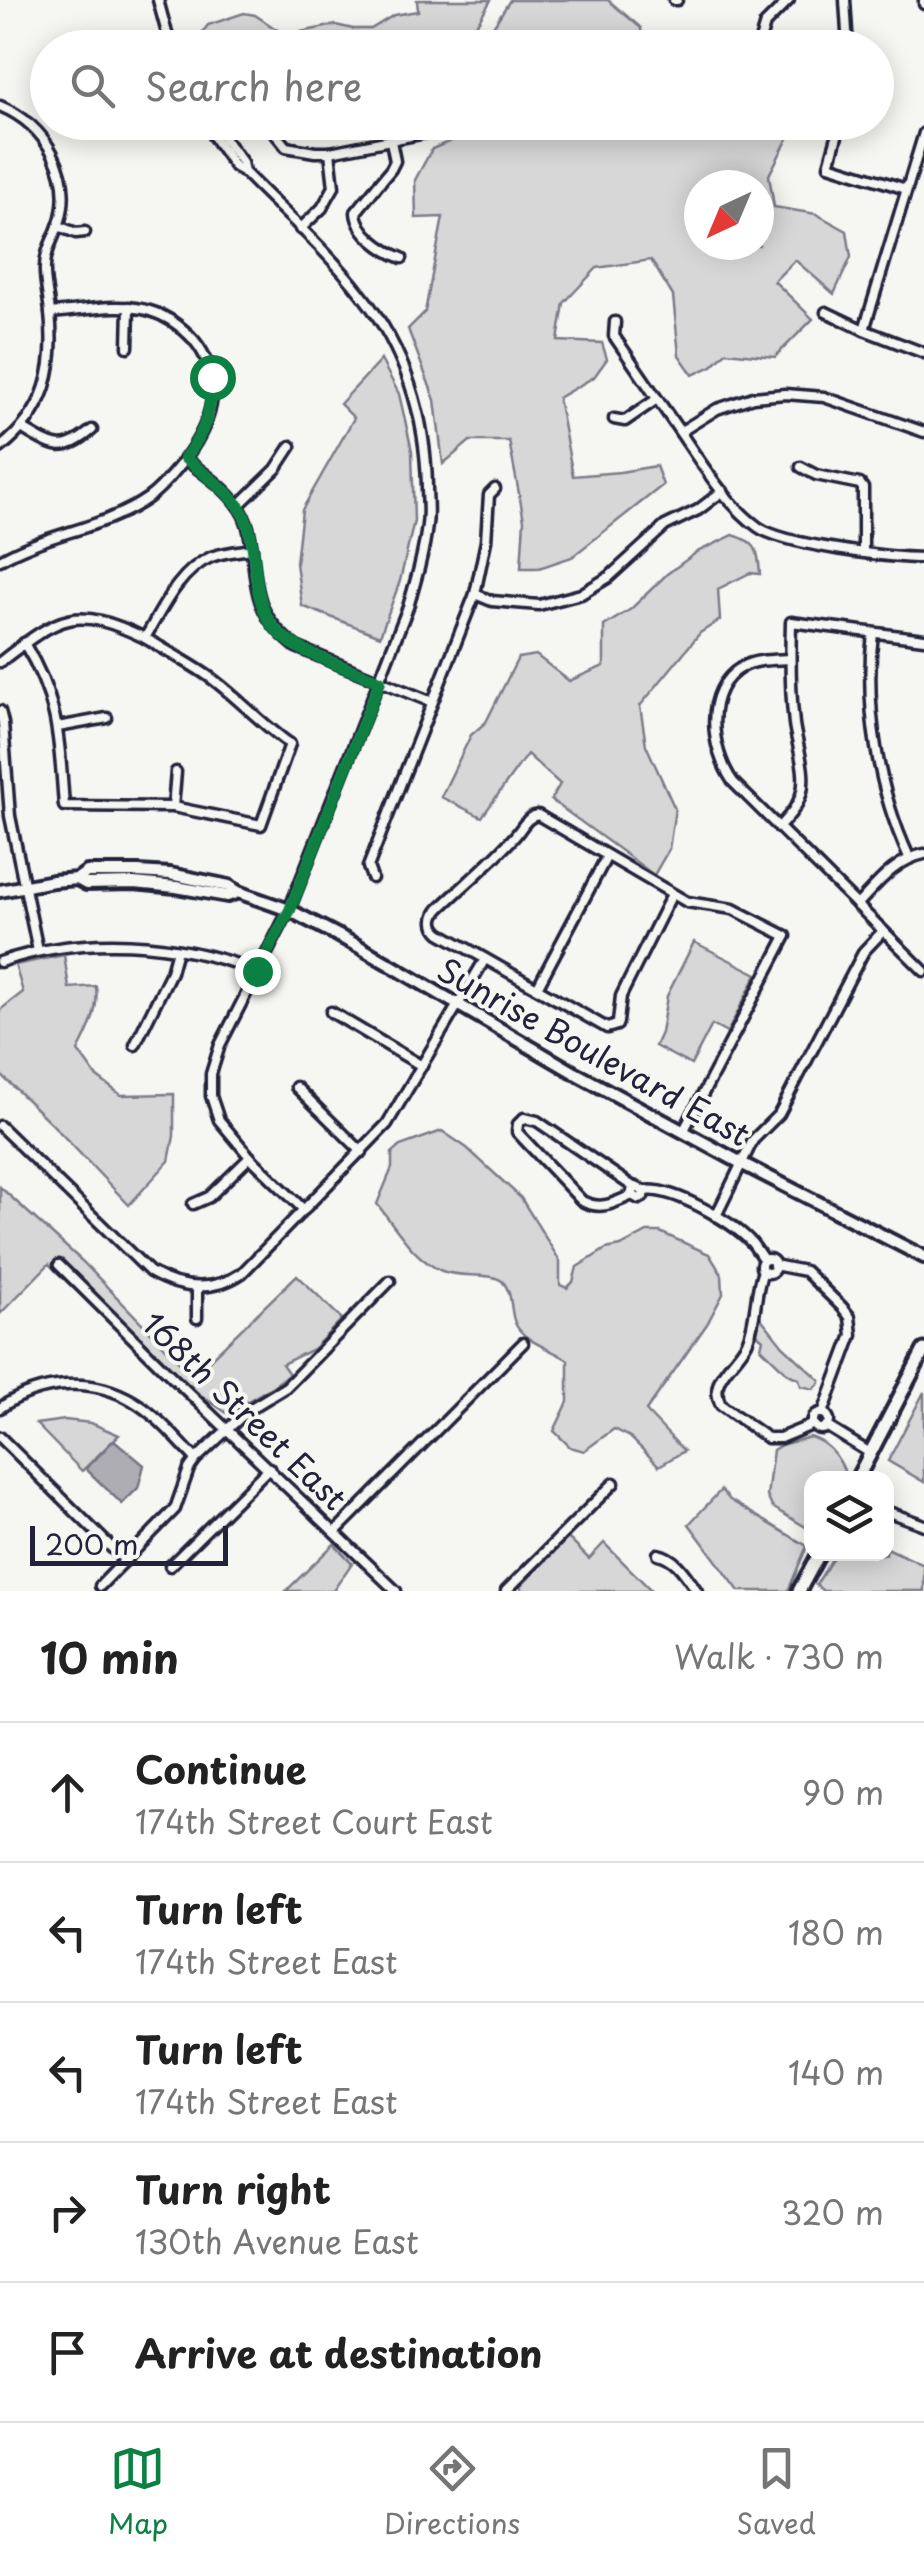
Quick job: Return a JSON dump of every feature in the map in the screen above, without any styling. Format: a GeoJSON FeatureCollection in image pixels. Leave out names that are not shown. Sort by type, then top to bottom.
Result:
{"type":"FeatureCollection","features":[{"type":"Feature","properties":{"kind":"main road"},"geometry":{"type":"LineString","coordinates":[[861,1471],[924,1350]]}},
{"type":"Feature","properties":{"kind":"main road"},"geometry":{"type":"LineString","coordinates":[[799,1591],[815,1561]]}},
{"type":"Feature","properties":{"kind":"street"},"geometry":{"type":"LineString","coordinates":[[158,0],[167,30]]}},
{"type":"Feature","properties":{"kind":"street"},"geometry":{"type":"LineString","coordinates":[[763,30],[790,0]]}},
{"type":"Feature","properties":{"kind":"street"},"geometry":{"type":"LineString","coordinates":[[844,0],[846,30]]}},
{"type":"Feature","properties":{"kind":"street"},"geometry":{"type":"LineString","coordinates":[[0,106],[30,123]]}},
{"type":"Feature","properties":{"kind":"street"},"geometry":{"type":"LineString","coordinates":[[864,330],[924,133]]}},
{"type":"Feature","properties":{"kind":"street"},"geometry":{"type":"LineString","coordinates":[[0,448],[23,429],[36,410],[48,381],[52,355],[45,267],[58,226],[63,190],[56,157],[45,140]]}},
{"type":"Feature","properties":{"kind":"street"},"geometry":{"type":"LineString","coordinates":[[215,140],[234,167],[244,172],[362,294],[399,355],[412,386],[427,470],[428,522],[419,569],[380,681],[290,910],[214,1062],[211,1096],[219,1120],[304,1210]]}},
{"type":"Feature","properties":{"kind":"street"},"geometry":{"type":"LineString","coordinates":[[226,140],[242,162],[244,172]]}},
{"type":"Feature","properties":{"kind":"street"},"geometry":{"type":"LineString","coordinates":[[280,140],[286,147],[315,152],[391,140],[395,161],[356,212],[356,219],[388,252],[402,258]]}},
{"type":"Feature","properties":{"kind":"street"},"geometry":{"type":"LineString","coordinates":[[836,140],[828,165],[906,190]]}},
{"type":"Feature","properties":{"kind":"street"},"geometry":{"type":"LineString","coordinates":[[300,229],[322,208],[334,187],[330,152]]}},
{"type":"Feature","properties":{"kind":"street"},"geometry":{"type":"LineString","coordinates":[[58,226],[84,232]]}},
{"type":"Feature","properties":{"kind":"street"},"geometry":{"type":"LineString","coordinates":[[0,560],[32,544],[124,512],[149,497],[166,482],[207,424],[212,377],[192,338],[178,325],[130,307],[50,314]]}},
{"type":"Feature","properties":{"kind":"street"},"geometry":{"type":"LineString","coordinates":[[128,347],[130,307]]}},
{"type":"Feature","properties":{"kind":"street"},"geometry":{"type":"LineString","coordinates":[[826,312],[924,353]]}},
{"type":"Feature","properties":{"kind":"street"},"geometry":{"type":"LineString","coordinates":[[615,322],[614,336],[722,490],[768,533],[863,552],[924,558]]}},
{"type":"Feature","properties":{"kind":"street"},"geometry":{"type":"LineString","coordinates":[[680,432],[717,409],[753,397],[785,394],[824,398],[924,432]]}},
{"type":"Feature","properties":{"kind":"street"},"geometry":{"type":"LineString","coordinates":[[614,419],[624,421],[657,399]]}},
{"type":"Feature","properties":{"kind":"street"},"geometry":{"type":"LineString","coordinates":[[23,429],[42,440],[65,446],[92,430]]}},
{"type":"Feature","properties":{"kind":"street"},"geometry":{"type":"LineString","coordinates":[[238,506],[276,469],[291,446]]}},
{"type":"Feature","properties":{"kind":"street"},"geometry":{"type":"LineString","coordinates":[[185,458],[238,506],[250,533],[264,612],[276,631],[296,646],[432,702]]}},
{"type":"Feature","properties":{"kind":"street"},"geometry":{"type":"LineString","coordinates":[[801,467],[863,488],[863,552]]}},
{"type":"Feature","properties":{"kind":"street"},"geometry":{"type":"LineString","coordinates":[[372,878],[368,867],[475,594],[486,541],[489,495],[495,489]]}},
{"type":"Feature","properties":{"kind":"street"},"geometry":{"type":"LineString","coordinates":[[475,594],[492,600],[539,605],[581,594],[609,577],[665,526],[698,510],[722,490]]}},
{"type":"Feature","properties":{"kind":"street"},"geometry":{"type":"LineString","coordinates":[[145,638],[185,576],[198,564],[227,552],[252,549]]}},
{"type":"Feature","properties":{"kind":"street"},"geometry":{"type":"LineString","coordinates":[[0,662],[24,644],[52,625],[81,617],[113,623],[212,678],[290,744],[261,825],[173,808],[64,806],[58,726],[50,694],[24,644]]}},
{"type":"Feature","properties":{"kind":"street"},"geometry":{"type":"LineString","coordinates":[[779,827],[794,811],[804,783],[794,723],[790,622],[924,640]]}},
{"type":"Feature","properties":{"kind":"street"},"geometry":{"type":"LineString","coordinates":[[873,633],[870,664],[875,734],[899,835],[909,857]]}},
{"type":"Feature","properties":{"kind":"street"},"geometry":{"type":"LineString","coordinates":[[790,659],[744,666],[720,690],[714,706],[722,766],[733,782],[924,971]]}},
{"type":"Feature","properties":{"kind":"street"},"geometry":{"type":"LineString","coordinates":[[0,710],[5,817],[38,951]]}},
{"type":"Feature","properties":{"kind":"street"},"geometry":{"type":"LineString","coordinates":[[58,726],[107,718]]}},
{"type":"Feature","properties":{"kind":"street"},"geometry":{"type":"LineString","coordinates":[[173,808],[176,772]]}},
{"type":"Feature","properties":{"kind":"street"},"geometry":{"type":"LineString","coordinates":[[672,894],[621,996],[617,1025],[607,1028],[440,933],[434,925],[439,909],[517,835],[530,816],[538,815],[672,894],[695,905],[733,909],[786,936],[683,1132]]}},
{"type":"Feature","properties":{"kind":"street"},"geometry":{"type":"LineString","coordinates":[[857,905],[892,869],[909,857],[924,854]]}},
{"type":"Feature","properties":{"kind":"street"},"geometry":{"type":"LineString","coordinates":[[537,988],[607,856]]}},
{"type":"Feature","properties":{"kind":"street","name":"Sunrise Boulevard East"},"geometry":{"type":"LineString","coordinates":[[0,892],[76,879],[87,872],[138,872],[230,886],[290,910],[358,946],[575,1073],[924,1257]]}},
{"type":"Feature","properties":{"kind":"street"},"geometry":{"type":"LineString","coordinates":[[716,1216],[754,1140],[779,1114],[864,952],[884,931]]}},
{"type":"Feature","properties":{"kind":"street"},"geometry":{"type":"LineString","coordinates":[[0,962],[38,951],[111,944],[206,955],[257,971]]}},
{"type":"Feature","properties":{"kind":"street"},"geometry":{"type":"LineString","coordinates":[[135,1045],[171,972],[176,950]]}},
{"type":"Feature","properties":{"kind":"street"},"geometry":{"type":"LineString","coordinates":[[0,1126],[150,1272],[197,1288],[221,1283],[242,1273],[362,1152],[396,1112],[486,959]]}},
{"type":"Feature","properties":{"kind":"street"},"geometry":{"type":"LineString","coordinates":[[331,1012],[422,1066]]}},
{"type":"Feature","properties":{"kind":"street"},"geometry":{"type":"LineString","coordinates":[[296,1087],[362,1152]]}},
{"type":"Feature","properties":{"kind":"street"},"geometry":{"type":"LineString","coordinates":[[637,1191],[537,1121],[524,1118],[518,1124],[517,1132],[582,1201],[594,1207],[608,1206],[637,1191],[667,1192],[716,1216],[748,1238],[764,1260]]}},
{"type":"Feature","properties":{"kind":"street"},"geometry":{"type":"LineString","coordinates":[[193,1204],[209,1197],[250,1157]]}},
{"type":"Feature","properties":{"kind":"street"},"geometry":{"type":"LineString","coordinates":[[764,1260],[805,1271],[850,1317],[852,1335],[822,1414]]}},
{"type":"Feature","properties":{"kind":"street"},"geometry":{"type":"LineString","coordinates":[[764,1260],[749,1338],[717,1383],[717,1398],[767,1438],[780,1438],[814,1424]]}},
{"type":"Feature","properties":{"kind":"street","name":"168th Street East"},"geometry":{"type":"LineString","coordinates":[[60,1264],[396,1591]]}},
{"type":"Feature","properties":{"kind":"street"},"geometry":{"type":"LineString","coordinates":[[763,1271],[770,1272],[774,1265]]}},
{"type":"Feature","properties":{"kind":"street"},"geometry":{"type":"LineString","coordinates":[[100,1586],[174,1509],[196,1458],[248,1410],[286,1387],[390,1281]]}},
{"type":"Feature","properties":{"kind":"street"},"geometry":{"type":"LineString","coordinates":[[197,1288],[197,1318]]}},
{"type":"Feature","properties":{"kind":"street"},"geometry":{"type":"LineString","coordinates":[[335,1532],[523,1343]]}},
{"type":"Feature","properties":{"kind":"street"},"geometry":{"type":"LineString","coordinates":[[0,1408],[26,1394],[63,1384],[105,1389],[145,1409],[196,1458]]}},
{"type":"Feature","properties":{"kind":"street"},"geometry":{"type":"LineString","coordinates":[[814,1424],[816,1415],[822,1414],[828,1418],[826,1426]]}},
{"type":"Feature","properties":{"kind":"street"},"geometry":{"type":"LineString","coordinates":[[814,1424],[826,1426],[870,1453]]}},
{"type":"Feature","properties":{"kind":"street"},"geometry":{"type":"LineString","coordinates":[[0,1437],[125,1561]]}},
{"type":"Feature","properties":{"kind":"street"},"geometry":{"type":"LineString","coordinates":[[170,1566],[270,1468]]}},
{"type":"Feature","properties":{"kind":"street"},"geometry":{"type":"LineString","coordinates":[[506,1591],[614,1483]]}},
{"type":"Feature","properties":{"kind":"street"},"geometry":{"type":"LineString","coordinates":[[894,1514],[924,1525]]}},
{"type":"Feature","properties":{"kind":"street"},"geometry":{"type":"LineString","coordinates":[[658,1554],[675,1562],[697,1591]]}},
{"type":"Feature","properties":{"kind":"shaded area"},"geometry":{"type":"Polygon","coordinates":[[[417,0],[491,0],[473,30],[310,30],[336,25],[371,29],[394,15],[418,11],[417,0]]]}},
{"type":"Feature","properties":{"kind":"shaded area"},"geometry":{"type":"Polygon","coordinates":[[[510,0],[608,0],[641,30],[491,30],[510,0]]]}},
{"type":"Feature","properties":{"kind":"shaded area"},"geometry":{"type":"Polygon","coordinates":[[[244,13],[255,15],[278,30],[204,30],[208,25],[244,13]]]}},
{"type":"Feature","properties":{"kind":"shaded area"},"geometry":{"type":"Polygon","coordinates":[[[453,140],[787,140],[772,170],[684,170],[684,260],[774,260],[774,207],[816,214],[847,231],[851,257],[834,294],[795,260],[774,281],[813,319],[775,357],[726,352],[712,366],[693,375],[679,355],[673,296],[651,260],[597,268],[564,303],[558,341],[602,343],[607,359],[594,377],[558,398],[573,476],[656,466],[663,485],[572,557],[539,568],[521,568],[524,520],[509,441],[470,441],[443,464],[435,400],[408,329],[425,312],[443,217],[416,218],[415,180],[432,149],[453,140]]]}},
{"type":"Feature","properties":{"kind":"shaded area"},"geometry":{"type":"Polygon","coordinates":[[[381,360],[399,394],[412,451],[414,521],[400,581],[380,636],[302,606],[296,563],[302,510],[354,418],[340,404],[381,360]]]}},
{"type":"Feature","properties":{"kind":"shaded area"},"geometry":{"type":"Polygon","coordinates":[[[733,535],[755,548],[760,574],[750,573],[718,589],[720,620],[700,633],[640,706],[646,745],[675,809],[669,849],[654,875],[551,800],[560,784],[527,754],[482,817],[441,797],[471,735],[486,722],[518,658],[536,655],[569,681],[604,666],[604,626],[631,609],[697,552],[733,535]]]}},
{"type":"Feature","properties":{"kind":"shaded area"},"geometry":{"type":"Polygon","coordinates":[[[694,942],[757,974],[727,1033],[712,1025],[691,1065],[655,1046],[667,996],[694,942]]]}},
{"type":"Feature","properties":{"kind":"shaded area"},"geometry":{"type":"Polygon","coordinates":[[[64,955],[69,988],[96,986],[95,1012],[78,1051],[96,1076],[121,1095],[174,1094],[174,1136],[169,1161],[129,1205],[0,1074],[0,1010],[23,992],[15,965],[64,955]]]}},
{"type":"Feature","properties":{"kind":"shaded area"},"geometry":{"type":"Polygon","coordinates":[[[442,1131],[467,1148],[521,1198],[560,1261],[560,1285],[567,1288],[577,1267],[606,1249],[647,1232],[660,1232],[709,1254],[722,1275],[723,1294],[707,1324],[646,1411],[684,1451],[659,1466],[630,1437],[614,1429],[584,1451],[570,1447],[554,1431],[568,1402],[568,1360],[520,1331],[502,1281],[442,1271],[422,1259],[398,1232],[377,1204],[392,1168],[392,1153],[400,1146],[442,1131]]]}},
{"type":"Feature","properties":{"kind":"shaded area"},"geometry":{"type":"Polygon","coordinates":[[[0,1187],[83,1262],[193,1376],[297,1275],[342,1319],[313,1349],[282,1364],[289,1374],[228,1414],[202,1396],[192,1405],[49,1264],[0,1314],[0,1187]]]}},
{"type":"Feature","properties":{"kind":"shaded area"},"geometry":{"type":"Polygon","coordinates":[[[760,1317],[783,1346],[820,1380],[814,1389],[801,1386],[799,1379],[788,1374],[761,1348],[763,1339],[757,1334],[760,1317]]]}},
{"type":"Feature","properties":{"kind":"shaded area"},"geometry":{"type":"Polygon","coordinates":[[[924,1392],[924,1482],[888,1461],[924,1392]]]}},
{"type":"Feature","properties":{"kind":"shaded area"},"geometry":{"type":"Polygon","coordinates":[[[65,1420],[91,1423],[119,1435],[82,1471],[36,1424],[65,1420]]]}},
{"type":"Feature","properties":{"kind":"shaded area"},"geometry":{"type":"Polygon","coordinates":[[[810,1437],[830,1449],[844,1470],[804,1471],[804,1526],[772,1507],[767,1496],[773,1450],[810,1437]]]}},
{"type":"Feature","properties":{"kind":"shaded area"},"geometry":{"type":"Polygon","coordinates":[[[114,1440],[144,1465],[138,1488],[122,1504],[86,1469],[114,1440]]]}},
{"type":"Feature","properties":{"kind":"shaded area"},"geometry":{"type":"Polygon","coordinates":[[[721,1490],[730,1500],[804,1544],[788,1591],[739,1591],[689,1524],[721,1490]]]}},
{"type":"Feature","properties":{"kind":"shaded area"},"geometry":{"type":"Polygon","coordinates":[[[568,1538],[589,1559],[604,1543],[652,1591],[524,1591],[520,1587],[568,1538]]]}},
{"type":"Feature","properties":{"kind":"shaded area"},"geometry":{"type":"Polygon","coordinates":[[[334,1544],[352,1563],[333,1591],[286,1591],[334,1544]]]}},
{"type":"Feature","properties":{"kind":"shaded area"},"geometry":{"type":"Polygon","coordinates":[[[894,1551],[924,1565],[924,1591],[823,1591],[816,1585],[831,1561],[894,1561],[894,1551]]]}},
{"type":"Feature","properties":{"kind":"route"},"geometry":{"type":"LineString","coordinates":[[212,377],[207,424],[185,458],[238,506],[250,533],[264,612],[276,631],[296,646],[380,681],[290,910],[257,971]]}}]}
